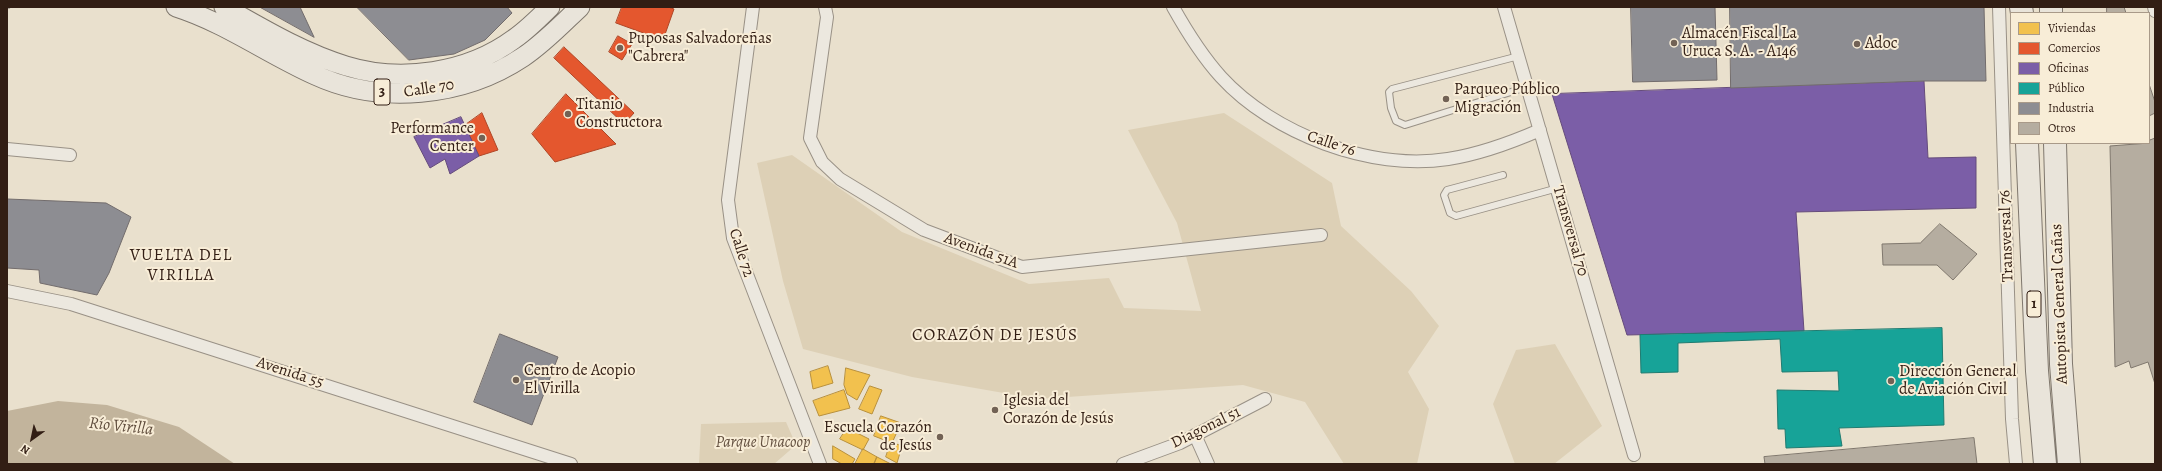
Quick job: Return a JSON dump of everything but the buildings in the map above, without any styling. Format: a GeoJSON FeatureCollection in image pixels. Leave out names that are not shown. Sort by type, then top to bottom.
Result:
{"type":"FeatureCollection","features":[{"type":"Feature","properties":{"kind":"highway","name":"Autopista General Cañas"},"geometry":{"type":"LineString","coordinates":[[2027,144],[2037,371],[2045,464]]}},
{"type":"Feature","properties":{"kind":"highway","name":"Autopista General Cañas"},"geometry":{"type":"LineString","coordinates":[[2055,144],[2061,364],[2070,464]]}},
{"type":"Feature","properties":{"kind":"main road","name":"Calle 70"},"geometry":{"type":"LineString","coordinates":[[176,7],[219,24],[315,76],[353,89],[394,94],[425,93],[457,85],[498,70],[523,56],[580,7]]}},
{"type":"Feature","properties":{"kind":"main road","name":"Calle 70"},"geometry":{"type":"LineString","coordinates":[[224,7],[293,44],[347,67],[381,72],[415,74],[450,68],[487,55],[514,39],[543,11]]}},
{"type":"Feature","properties":{"kind":"street","name":"Calle 72"},"geometry":{"type":"LineString","coordinates":[[753,7],[728,200],[733,238],[820,464]]}},
{"type":"Feature","properties":{"kind":"street","name":"Avenida 51A"},"geometry":{"type":"LineString","coordinates":[[825,7],[827,17],[810,138],[822,162],[840,179],[924,230],[1022,267],[1320,235]]}},
{"type":"Feature","properties":{"kind":"street","name":"Calle 76"},"geometry":{"type":"LineString","coordinates":[[1173,7],[1191,40],[1222,78],[1259,110],[1302,135],[1348,152],[1397,160],[1446,159],[1495,149],[1540,130]]}},
{"type":"Feature","properties":{"kind":"street","name":"Transversal 70"},"geometry":{"type":"LineString","coordinates":[[1504,7],[1558,188],[1634,455]]}},
{"type":"Feature","properties":{"kind":"street","name":"Transversal 76"},"geometry":{"type":"LineString","coordinates":[[1999,7],[2012,411],[2016,464]]}},
{"type":"Feature","properties":{"kind":"street"},"geometry":{"type":"LineString","coordinates":[[7,149],[70,155]]}},
{"type":"Feature","properties":{"kind":"street","name":"Avenida 55"},"geometry":{"type":"LineString","coordinates":[[7,290],[71,304],[94,311],[571,464]]}},
{"type":"Feature","properties":{"kind":"street","name":"Diagonal 51"},"geometry":{"type":"LineString","coordinates":[[1123,464],[1180,443],[1266,399]]}},
{"type":"Feature","properties":{"kind":"street"},"geometry":{"type":"LineString","coordinates":[[1195,435],[1208,464]]}},
{"type":"Feature","properties":{"kind":"lane"},"geometry":{"type":"LineString","coordinates":[[1518,56],[1392,89],[1388,96],[1391,108],[1396,121],[1404,125],[1527,87]]}},
{"type":"Feature","properties":{"kind":"lane"},"geometry":{"type":"LineString","coordinates":[[1503,175],[1447,190],[1444,195],[1450,213],[1456,216],[1558,188]]}},
{"type":"Feature","properties":{"kind":"path"},"geometry":{"type":"LineString","coordinates":[[7,8],[12,7]]}},
{"type":"Feature","properties":{"kind":"green space"},"geometry":{"type":"Polygon","coordinates":[[[1224,113],[1332,183],[1341,226],[1411,291],[1439,326],[1408,372],[1429,409],[1417,464],[1344,464],[1305,402],[1243,385],[1038,399],[912,377],[803,349],[783,281],[757,163],[792,155],[902,232],[1029,284],[1109,278],[1124,308],[1201,311],[1177,223],[1128,130],[1224,113]]]}},
{"type":"Feature","properties":{"kind":"green space"},"geometry":{"type":"Polygon","coordinates":[[[1555,344],[1602,426],[1554,464],[1515,464],[1493,404],[1516,350],[1555,344]]]}},
{"type":"Feature","properties":{"kind":"green space","name":"Parque Unacoop"},"geometry":{"type":"Polygon","coordinates":[[[786,422],[796,445],[774,464],[699,464],[701,424],[786,422]]]}},
{"type":"Feature","properties":{"kind":"water","name":"Río Virilla"},"geometry":{"type":"Polygon","coordinates":[[[58,401],[107,405],[179,427],[235,464],[7,464],[7,411],[58,401]]]}},
{"type":"Feature","properties":{"kind":"place","name":"Almacén Fiscal La Uruca S. A. - A146"},"geometry":{"type":"Point","coordinates":[1674,43]}},
{"type":"Feature","properties":{"kind":"place","name":"Adoc"},"geometry":{"type":"Point","coordinates":[1857,44]}},
{"type":"Feature","properties":{"kind":"place","name":"Puposas Salvadoreñas \"Cabrera\""},"geometry":{"type":"Point","coordinates":[620,48]}},
{"type":"Feature","properties":{"kind":"place","name":"Parqueo Público Migración"},"geometry":{"type":"Point","coordinates":[1446,99]}},
{"type":"Feature","properties":{"kind":"place","name":"Titanio Constructora"},"geometry":{"type":"Point","coordinates":[568,114]}},
{"type":"Feature","properties":{"kind":"place","name":"Performance Center"},"geometry":{"type":"Point","coordinates":[482,138]}},
{"type":"Feature","properties":{"kind":"place","name":"Centro de Acopio El Virilla"},"geometry":{"type":"Point","coordinates":[516,380]}},
{"type":"Feature","properties":{"kind":"place","name":"Dirección General de Aviación Civil"},"geometry":{"type":"Point","coordinates":[1891,381]}},
{"type":"Feature","properties":{"kind":"place","name":"Iglesia del Corazón de Jesús"},"geometry":{"type":"Point","coordinates":[995,410]}},
{"type":"Feature","properties":{"kind":"place","name":"Escuela Corazón de Jesús"},"geometry":{"type":"Point","coordinates":[940,437]}},
{"type":"Feature","properties":{"kind":"district","name":"VUELTA DEL VIRILLA"},"geometry":{"type":"Point","coordinates":[181,266]}},
{"type":"Feature","properties":{"kind":"district","name":"CORAZÓN DE JESÚS"},"geometry":{"type":"Point","coordinates":[995,336]}}]}
